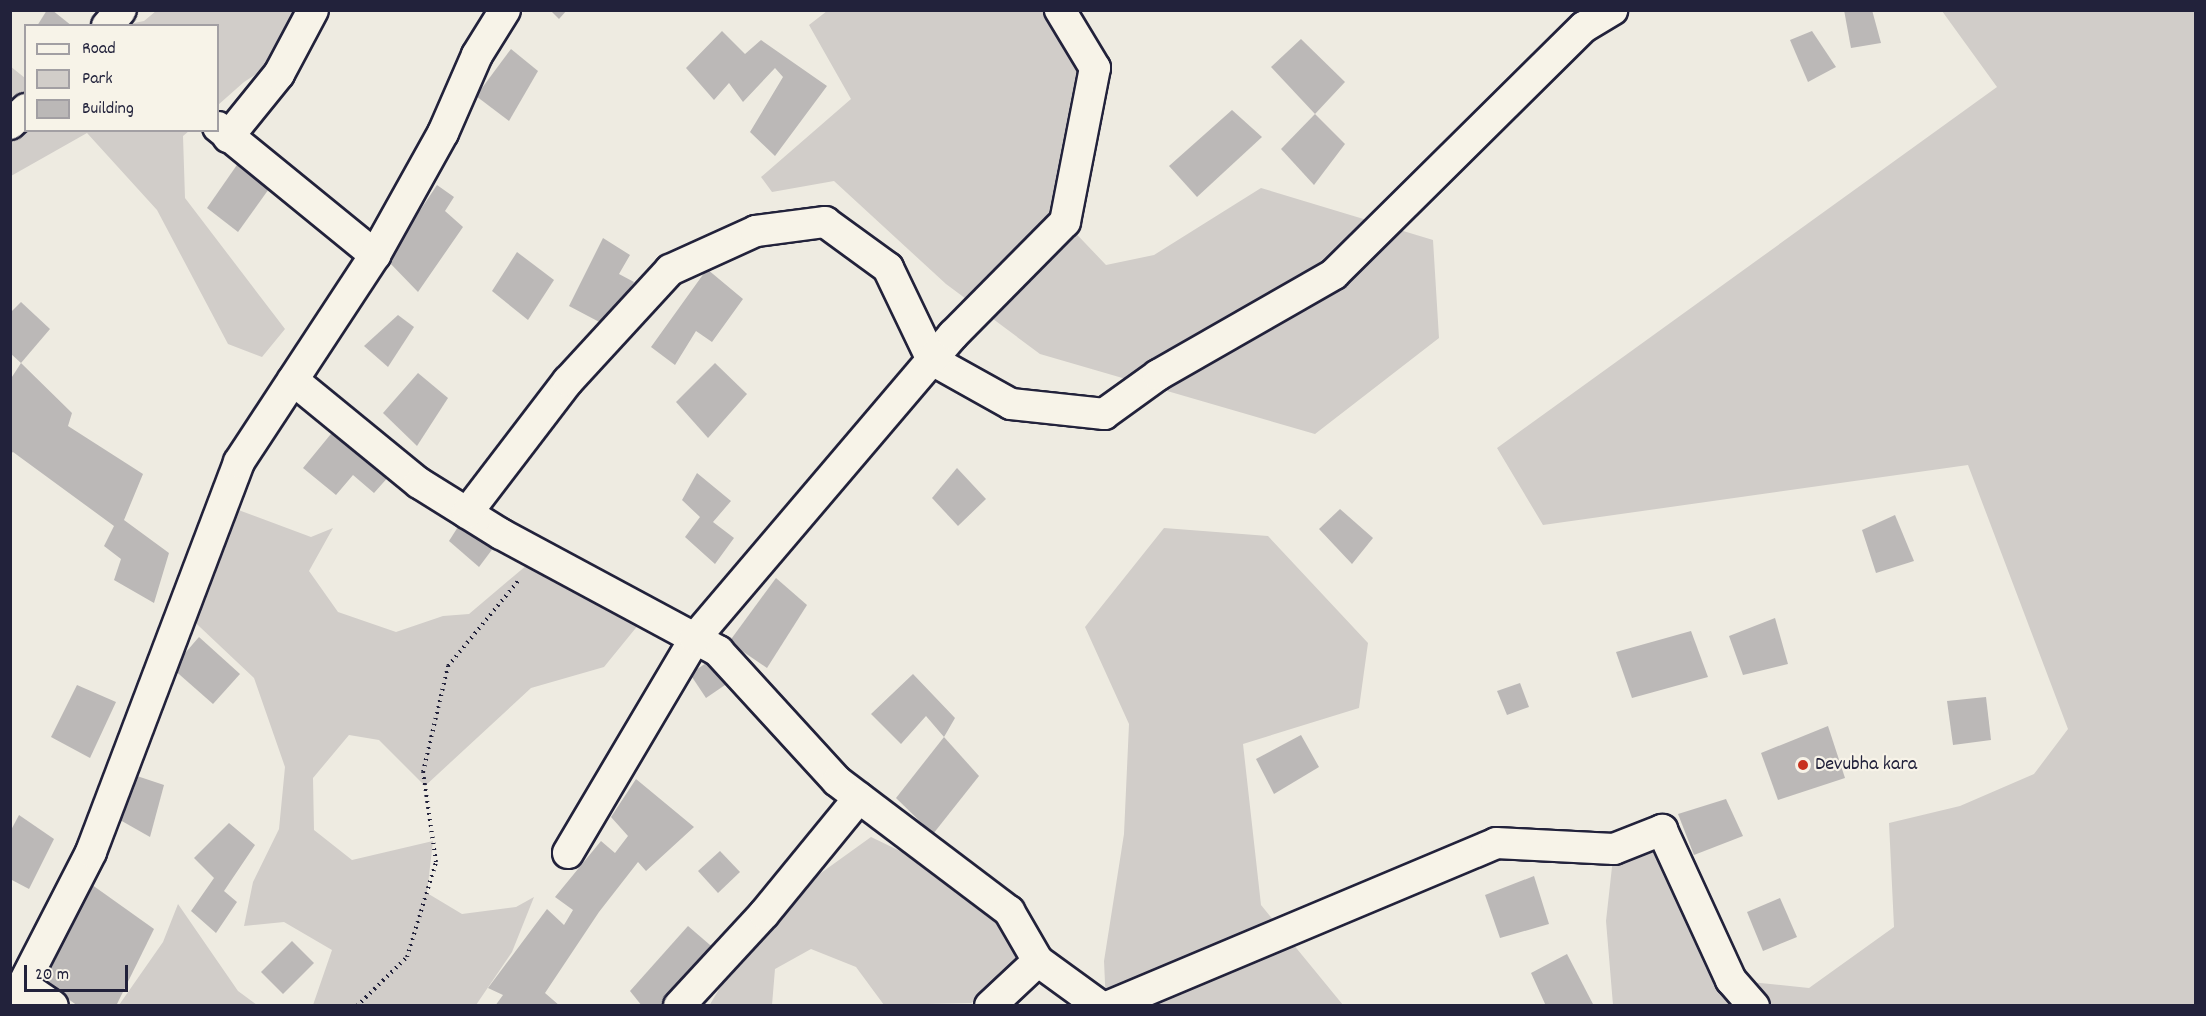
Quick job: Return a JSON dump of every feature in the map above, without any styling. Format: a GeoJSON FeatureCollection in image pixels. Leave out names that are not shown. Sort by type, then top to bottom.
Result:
{"type":"FeatureCollection","features":[{"type":"Feature","properties":{"kind":"street"},"geometry":{"type":"LineString","coordinates":[[109,24],[121,10]]}},
{"type":"Feature","properties":{"kind":"street"},"geometry":{"type":"LineString","coordinates":[[313,10],[279,74],[223,132],[375,255]]}},
{"type":"Feature","properties":{"kind":"street"},"geometry":{"type":"LineString","coordinates":[[53,1005],[17,995],[91,852],[239,462],[375,255],[443,133],[477,55],[505,10]]}},
{"type":"Feature","properties":{"kind":"street"},"geometry":{"type":"LineString","coordinates":[[568,853],[696,638],[932,360],[1065,222],[1095,68],[1060,10]]}},
{"type":"Feature","properties":{"kind":"street"},"geometry":{"type":"LineString","coordinates":[[467,513],[568,381],[670,270],[756,231],[825,222],[888,268],[932,360],[1011,404],[1104,414],[1158,375],[1334,274],[1584,27],[1612,10]]}},
{"type":"Feature","properties":{"kind":"street"},"geometry":{"type":"LineString","coordinates":[[10,124],[24,111]]}},
{"type":"Feature","properties":{"kind":"street"},"geometry":{"type":"LineString","coordinates":[[293,380],[419,483],[467,513],[718,651],[837,781],[1009,911],[1038,961],[1100,1005]]}},
{"type":"Feature","properties":{"kind":"street"},"geometry":{"type":"LineString","coordinates":[[679,1005],[764,914],[860,798]]}},
{"type":"Feature","properties":{"kind":"street"},"geometry":{"type":"LineString","coordinates":[[1109,1005],[1496,843],[1614,849],[1662,830],[1731,980],[1754,1005]]}},
{"type":"Feature","properties":{"kind":"street"},"geometry":{"type":"LineString","coordinates":[[990,1005],[1038,961]]}},
{"type":"Feature","properties":{"kind":"path"},"geometry":{"type":"LineString","coordinates":[[357,1005],[407,957],[436,862],[423,772],[448,666],[540,554]]}},
{"type":"Feature","properties":{"kind":"green space"},"geometry":{"type":"Polygon","coordinates":[[[156,11],[303,11],[290,52],[244,82],[219,104],[219,24],[130,24],[144,21],[156,11]]]}},
{"type":"Feature","properties":{"kind":"green space"},"geometry":{"type":"Polygon","coordinates":[[[827,11],[1078,11],[1095,68],[1065,222],[1106,265],[1154,255],[1261,188],[1433,240],[1439,338],[1315,434],[1040,354],[946,284],[834,181],[772,192],[761,177],[851,99],[809,25],[827,11]]]}},
{"type":"Feature","properties":{"kind":"green space"},"geometry":{"type":"Polygon","coordinates":[[[1942,11],[2195,11],[2195,1005],[1613,1005],[1606,921],[1614,849],[1662,830],[1731,980],[1809,988],[1894,927],[1889,823],[1960,806],[2034,774],[2068,729],[1968,465],[1543,525],[1497,448],[1997,87],[1942,11]]]}},
{"type":"Feature","properties":{"kind":"green space"},"geometry":{"type":"Polygon","coordinates":[[[10,66],[24,77],[24,132],[188,132],[183,136],[185,198],[285,329],[262,357],[228,344],[157,210],[87,133],[11,176],[10,66]]]}},
{"type":"Feature","properties":{"kind":"green space"},"geometry":{"type":"Polygon","coordinates":[[[233,508],[311,537],[333,528],[309,571],[338,612],[396,632],[443,616],[469,614],[540,554],[648,613],[604,667],[531,688],[425,786],[379,740],[349,735],[313,778],[314,830],[352,860],[433,841],[427,893],[462,914],[516,907],[534,897],[512,952],[476,1005],[313,1005],[332,950],[284,922],[244,926],[253,882],[279,829],[285,767],[254,678],[183,611],[233,508]]]}},
{"type":"Feature","properties":{"kind":"green space"},"geometry":{"type":"Polygon","coordinates":[[[1164,528],[1268,536],[1368,643],[1359,708],[1243,744],[1261,905],[1343,1005],[1106,1005],[1104,961],[1124,834],[1129,724],[1085,627],[1164,528]]]}},
{"type":"Feature","properties":{"kind":"green space"},"geometry":{"type":"Polygon","coordinates":[[[871,837],[983,891],[1038,961],[971,1003],[884,1005],[856,967],[811,949],[775,969],[772,1005],[709,1006],[764,914],[871,837]]]}},
{"type":"Feature","properties":{"kind":"green space"},"geometry":{"type":"Polygon","coordinates":[[[178,904],[238,991],[257,1005],[119,1005],[163,942],[178,904]]]}},
{"type":"Feature","properties":{"kind":"building"},"geometry":{"type":"Polygon","coordinates":[[[47,10],[52,10],[70,24],[38,24],[47,10]]]}},
{"type":"Feature","properties":{"kind":"building"},"geometry":{"type":"Polygon","coordinates":[[[550,10],[567,10],[559,19],[550,10]]]}},
{"type":"Feature","properties":{"kind":"building"},"geometry":{"type":"Polygon","coordinates":[[[1844,10],[1872,10],[1881,43],[1851,48],[1844,10]]]}},
{"type":"Feature","properties":{"kind":"building"},"geometry":{"type":"Polygon","coordinates":[[[722,31],[745,54],[761,40],[827,86],[775,156],[750,132],[783,77],[775,68],[743,102],[729,83],[714,100],[686,68],[722,31]]]}},
{"type":"Feature","properties":{"kind":"building"},"geometry":{"type":"Polygon","coordinates":[[[1812,31],[1836,67],[1808,82],[1790,40],[1812,31]]]}},
{"type":"Feature","properties":{"kind":"building"},"geometry":{"type":"Polygon","coordinates":[[[1301,39],[1345,82],[1315,114],[1271,67],[1301,39]]]}},
{"type":"Feature","properties":{"kind":"building"},"geometry":{"type":"Polygon","coordinates":[[[511,49],[538,71],[509,121],[476,96],[511,49]]]}},
{"type":"Feature","properties":{"kind":"building"},"geometry":{"type":"Polygon","coordinates":[[[1232,110],[1262,137],[1197,197],[1169,166],[1232,110]]]}},
{"type":"Feature","properties":{"kind":"building"},"geometry":{"type":"Polygon","coordinates":[[[1315,114],[1345,144],[1314,185],[1281,149],[1315,114]]]}},
{"type":"Feature","properties":{"kind":"building"},"geometry":{"type":"Polygon","coordinates":[[[239,162],[271,186],[238,232],[207,208],[239,162]]]}},
{"type":"Feature","properties":{"kind":"building"},"geometry":{"type":"Polygon","coordinates":[[[437,185],[454,197],[445,211],[463,227],[418,292],[387,260],[437,185]]]}},
{"type":"Feature","properties":{"kind":"building"},"geometry":{"type":"Polygon","coordinates":[[[603,238],[630,255],[619,274],[634,282],[605,325],[569,306],[603,238]]]}},
{"type":"Feature","properties":{"kind":"building"},"geometry":{"type":"Polygon","coordinates":[[[517,252],[554,280],[528,320],[492,291],[517,252]]]}},
{"type":"Feature","properties":{"kind":"building"},"geometry":{"type":"Polygon","coordinates":[[[707,269],[743,299],[712,342],[696,331],[675,365],[651,347],[707,269]]]}},
{"type":"Feature","properties":{"kind":"building"},"geometry":{"type":"Polygon","coordinates":[[[21,302],[50,329],[21,363],[10,353],[10,313],[21,302]]]}},
{"type":"Feature","properties":{"kind":"building"},"geometry":{"type":"Polygon","coordinates":[[[398,315],[414,327],[388,367],[364,346],[398,315]]]}},
{"type":"Feature","properties":{"kind":"building"},"geometry":{"type":"Polygon","coordinates":[[[21,363],[72,413],[68,426],[143,474],[124,520],[169,553],[154,603],[114,580],[121,559],[104,546],[114,526],[13,452],[10,454],[10,380],[21,363]]]}},
{"type":"Feature","properties":{"kind":"building"},"geometry":{"type":"Polygon","coordinates":[[[715,363],[747,394],[708,438],[676,402],[715,363]]]}},
{"type":"Feature","properties":{"kind":"building"},"geometry":{"type":"Polygon","coordinates":[[[418,373],[448,398],[417,446],[383,413],[418,373]]]}},
{"type":"Feature","properties":{"kind":"building"},"geometry":{"type":"Polygon","coordinates":[[[335,429],[390,475],[374,493],[353,475],[336,495],[303,468],[335,429]]]}},
{"type":"Feature","properties":{"kind":"building"},"geometry":{"type":"Polygon","coordinates":[[[957,468],[986,499],[958,526],[932,498],[957,468]]]}},
{"type":"Feature","properties":{"kind":"building"},"geometry":{"type":"Polygon","coordinates":[[[697,473],[731,501],[713,522],[734,538],[715,564],[685,537],[700,517],[682,500],[697,473]]]}},
{"type":"Feature","properties":{"kind":"building"},"geometry":{"type":"Polygon","coordinates":[[[1340,509],[1373,538],[1352,564],[1319,529],[1340,509]]]}},
{"type":"Feature","properties":{"kind":"building"},"geometry":{"type":"Polygon","coordinates":[[[1895,515],[1914,561],[1876,573],[1862,530],[1895,515]]]}},
{"type":"Feature","properties":{"kind":"building"},"geometry":{"type":"Polygon","coordinates":[[[463,519],[494,547],[479,567],[449,541],[463,519]]]}},
{"type":"Feature","properties":{"kind":"building"},"geometry":{"type":"Polygon","coordinates":[[[776,578],[807,605],[767,668],[729,642],[776,578]]]}},
{"type":"Feature","properties":{"kind":"building"},"geometry":{"type":"Polygon","coordinates":[[[1775,618],[1788,664],[1743,675],[1729,636],[1775,618]]]}},
{"type":"Feature","properties":{"kind":"building"},"geometry":{"type":"Polygon","coordinates":[[[1691,631],[1708,677],[1632,698],[1616,652],[1691,631]]]}},
{"type":"Feature","properties":{"kind":"building"},"geometry":{"type":"Polygon","coordinates":[[[199,637],[240,674],[213,704],[172,668],[199,637]]]}},
{"type":"Feature","properties":{"kind":"building"},"geometry":{"type":"Polygon","coordinates":[[[712,659],[728,683],[706,698],[690,674],[712,659]]]}},
{"type":"Feature","properties":{"kind":"building"},"geometry":{"type":"Polygon","coordinates":[[[913,674],[955,718],[944,737],[926,716],[901,744],[871,714],[913,674]]]}},
{"type":"Feature","properties":{"kind":"building"},"geometry":{"type":"Polygon","coordinates":[[[1520,683],[1529,707],[1507,715],[1497,691],[1520,683]]]}},
{"type":"Feature","properties":{"kind":"building"},"geometry":{"type":"Polygon","coordinates":[[[77,685],[116,702],[90,758],[51,737],[77,685]]]}},
{"type":"Feature","properties":{"kind":"building"},"geometry":{"type":"Polygon","coordinates":[[[1986,697],[1991,740],[1953,745],[1947,701],[1986,697]]]}},
{"type":"Feature","properties":{"kind":"building","name":"Devubha kara"},"geometry":{"type":"Polygon","coordinates":[[[1828,726],[1845,778],[1778,800],[1761,753],[1828,726]]]}},
{"type":"Feature","properties":{"kind":"building"},"geometry":{"type":"Polygon","coordinates":[[[1301,735],[1319,767],[1274,794],[1256,759],[1301,735]]]}},
{"type":"Feature","properties":{"kind":"building"},"geometry":{"type":"Polygon","coordinates":[[[944,737],[979,776],[933,834],[896,798],[944,737]]]}},
{"type":"Feature","properties":{"kind":"building"},"geometry":{"type":"Polygon","coordinates":[[[131,774],[164,785],[150,837],[113,816],[131,774]]]}},
{"type":"Feature","properties":{"kind":"building"},"geometry":{"type":"Polygon","coordinates":[[[636,779],[694,827],[646,871],[638,862],[599,912],[545,993],[560,1006],[495,1006],[503,995],[488,988],[547,909],[564,925],[573,910],[555,897],[601,841],[615,853],[628,836],[611,817],[636,779]]]}},
{"type":"Feature","properties":{"kind":"building"},"geometry":{"type":"Polygon","coordinates":[[[1726,799],[1743,836],[1694,855],[1678,814],[1726,799]]]}},
{"type":"Feature","properties":{"kind":"building"},"geometry":{"type":"Polygon","coordinates":[[[19,815],[54,839],[29,889],[10,879],[10,832],[19,815]]]}},
{"type":"Feature","properties":{"kind":"building"},"geometry":{"type":"Polygon","coordinates":[[[229,823],[255,845],[224,891],[237,902],[216,933],[191,911],[214,878],[194,858],[229,823]]]}},
{"type":"Feature","properties":{"kind":"building"},"geometry":{"type":"Polygon","coordinates":[[[720,851],[740,872],[718,893],[698,871],[720,851]]]}},
{"type":"Feature","properties":{"kind":"building"},"geometry":{"type":"Polygon","coordinates":[[[1534,876],[1549,924],[1500,938],[1485,895],[1534,876]]]}},
{"type":"Feature","properties":{"kind":"building"},"geometry":{"type":"Polygon","coordinates":[[[88,882],[154,929],[116,1006],[78,1006],[37,977],[88,882]]]}},
{"type":"Feature","properties":{"kind":"building"},"geometry":{"type":"Polygon","coordinates":[[[1780,898],[1797,937],[1763,951],[1747,912],[1780,898]]]}},
{"type":"Feature","properties":{"kind":"building"},"geometry":{"type":"Polygon","coordinates":[[[688,926],[717,951],[667,1006],[642,1006],[630,991],[688,926]]]}},
{"type":"Feature","properties":{"kind":"building"},"geometry":{"type":"Polygon","coordinates":[[[292,941],[314,963],[283,994],[261,972],[292,941]]]}},
{"type":"Feature","properties":{"kind":"building"},"geometry":{"type":"Polygon","coordinates":[[[1567,954],[1594,1006],[1546,1006],[1531,973],[1567,954]]]}},
{"type":"Feature","properties":{"kind":"place","name":"Devubha kara"},"geometry":{"type":"Point","coordinates":[1803,765]}}]}
